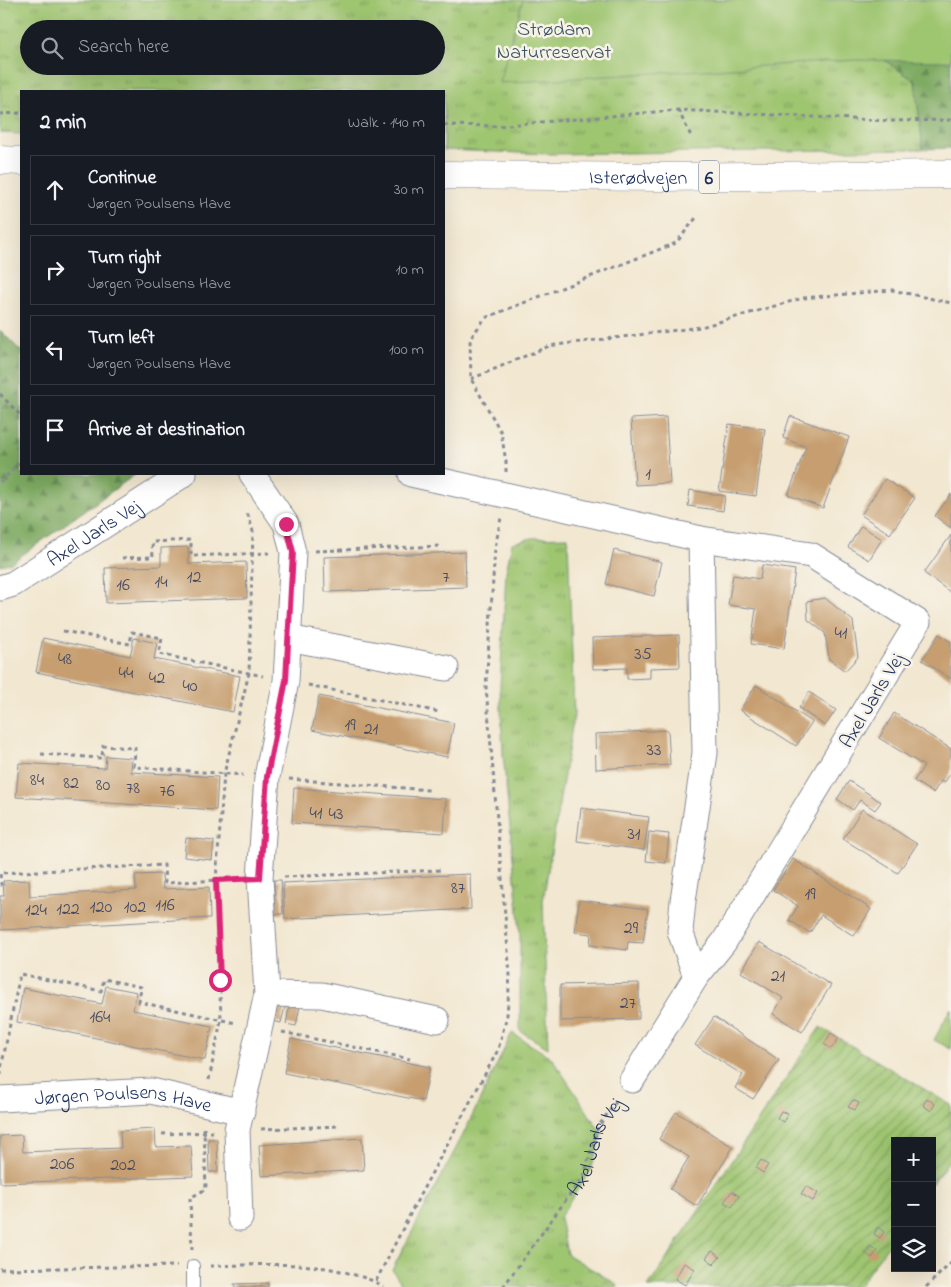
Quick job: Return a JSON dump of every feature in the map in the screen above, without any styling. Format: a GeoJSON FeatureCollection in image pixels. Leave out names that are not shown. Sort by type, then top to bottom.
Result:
{"type":"FeatureCollection","features":[{"type":"Feature","properties":{"kind":"highway"},"geometry":{"type":"LineString","coordinates":[[0,160],[20,161]]}},
{"type":"Feature","properties":{"kind":"highway","name":"Isterødvejen"},"geometry":{"type":"LineString","coordinates":[[445,175],[660,177],[951,174]]}},
{"type":"Feature","properties":{"kind":"street","name":"Axel Jarls Vej"},"geometry":{"type":"LineString","coordinates":[[0,588],[14,584],[182,475]]}},
{"type":"Feature","properties":{"kind":"street","name":"Jørgen Poulsens Have"},"geometry":{"type":"LineString","coordinates":[[240,1218],[237,1130],[248,1121],[260,1028],[267,994],[260,878],[267,777],[286,680],[293,552],[286,524],[253,475]]}},
{"type":"Feature","properties":{"kind":"street","name":"Axel Jarls Vej"},"geometry":{"type":"LineString","coordinates":[[416,475],[701,539],[811,555],[918,622],[724,942],[696,977],[632,1080]]}},
{"type":"Feature","properties":{"kind":"street"},"geometry":{"type":"LineString","coordinates":[[696,977],[680,931],[705,753],[701,539]]}},
{"type":"Feature","properties":{"kind":"street"},"geometry":{"type":"LineString","coordinates":[[288,638],[446,668]]}},
{"type":"Feature","properties":{"kind":"street"},"geometry":{"type":"LineString","coordinates":[[267,994],[322,995],[438,1020]]}},
{"type":"Feature","properties":{"kind":"street","name":"Jørgen Poulsens Have"},"geometry":{"type":"LineString","coordinates":[[1,1099],[151,1090],[248,1121]]}},
{"type":"Feature","properties":{"kind":"lane"},"geometry":{"type":"LineString","coordinates":[[193,1266],[193,1287]]}},
{"type":"Feature","properties":{"kind":"path"},"geometry":{"type":"LineString","coordinates":[[445,125],[497,126],[678,110],[892,121],[951,120]]}},
{"type":"Feature","properties":{"kind":"path"},"geometry":{"type":"LineString","coordinates":[[678,110],[692,138]]}},
{"type":"Feature","properties":{"kind":"path"},"geometry":{"type":"LineString","coordinates":[[0,114],[20,113]]}},
{"type":"Feature","properties":{"kind":"path"},"geometry":{"type":"LineString","coordinates":[[376,1281],[498,1050],[507,1015],[510,975],[486,687],[495,548],[505,494],[506,462],[501,432],[471,379],[470,339],[485,318],[676,243],[696,218]]}},
{"type":"Feature","properties":{"kind":"path"},"geometry":{"type":"LineString","coordinates":[[471,379],[548,346],[701,327],[803,298],[892,290],[951,303]]}},
{"type":"Feature","properties":{"kind":"path"},"geometry":{"type":"LineString","coordinates":[[0,394],[20,415]]}},
{"type":"Feature","properties":{"kind":"path"},"geometry":{"type":"LineString","coordinates":[[0,482],[20,463]]}},
{"type":"Feature","properties":{"kind":"path","name":"Jørgen Poulsens Have"},"geometry":{"type":"LineString","coordinates":[[208,1081],[221,1020],[216,880],[224,774],[249,673],[253,531],[245,506]]}},
{"type":"Feature","properties":{"kind":"path"},"geometry":{"type":"LineString","coordinates":[[63,630],[130,644],[132,632],[162,638],[159,654],[439,712]]}},
{"type":"Feature","properties":{"kind":"path"},"geometry":{"type":"LineString","coordinates":[[41,754],[102,758],[103,746],[135,748],[134,767],[429,790]]}},
{"type":"Feature","properties":{"kind":"path"},"geometry":{"type":"LineString","coordinates":[[0,885],[0,873],[164,865],[164,883],[440,870]]}},
{"type":"Feature","properties":{"kind":"path"},"geometry":{"type":"LineString","coordinates":[[1,1099],[1,1069],[20,974],[101,991],[104,979],[141,987],[138,1002],[410,1059]]}},
{"type":"Feature","properties":{"kind":"path","name":"Axel Jarls Vej"},"geometry":{"type":"LineString","coordinates":[[503,1287],[584,1175],[598,1127],[632,1080]]}},
{"type":"Feature","properties":{"kind":"path"},"geometry":{"type":"LineString","coordinates":[[248,1121],[340,1126]]}},
{"type":"Feature","properties":{"kind":"path","name":"Jørgen Poulsens Have"},"geometry":{"type":"LineString","coordinates":[[193,1266],[190,1198],[206,1189],[204,1124]]}},
{"type":"Feature","properties":{"kind":"path","name":"Jørgen Poulsens Have"},"geometry":{"type":"LineString","coordinates":[[162,1134],[219,1131]]}},
{"type":"Feature","properties":{"kind":"path"},"geometry":{"type":"LineString","coordinates":[[926,1287],[951,1263]]}},
{"type":"Feature","properties":{"kind":"green space"},"geometry":{"type":"Polygon","coordinates":[[[0,0],[796,0],[915,81],[923,149],[549,154],[445,150],[445,90],[20,90],[20,134],[0,133],[0,0]]]}},
{"type":"Feature","properties":{"kind":"green space","name":"Strødam Naturreservat"},"geometry":{"type":"Polygon","coordinates":[[[523,0],[951,0],[951,61],[855,60],[499,83],[523,0]]]}},
{"type":"Feature","properties":{"kind":"green space"},"geometry":{"type":"Polygon","coordinates":[[[796,0],[951,0],[951,148],[923,149],[915,81],[796,0]]]}},
{"type":"Feature","properties":{"kind":"green space"},"geometry":{"type":"Polygon","coordinates":[[[0,330],[20,350],[20,475],[135,475],[11,563],[0,565],[0,330]]]}},
{"type":"Feature","properties":{"kind":"green space"},"geometry":{"type":"Polygon","coordinates":[[[568,537],[574,715],[543,901],[548,1048],[520,1031],[520,932],[503,754],[500,686],[506,572],[512,543],[532,538],[568,537]]]}},
{"type":"Feature","properties":{"kind":"green space"},"geometry":{"type":"Polygon","coordinates":[[[951,1008],[951,1049],[934,1040],[951,1008]]]}},
{"type":"Feature","properties":{"kind":"green space"},"geometry":{"type":"Polygon","coordinates":[[[820,1027],[951,1105],[951,1158],[936,1179],[936,1137],[891,1137],[891,1242],[858,1287],[648,1287],[820,1027]]]}},
{"type":"Feature","properties":{"kind":"green space"},"geometry":{"type":"Polygon","coordinates":[[[512,1033],[552,1058],[602,1134],[591,1169],[560,1217],[567,1254],[618,1285],[617,1287],[404,1287],[392,1270],[465,1131],[512,1033]]]}},
{"type":"Feature","properties":{"kind":"building"},"geometry":{"type":"Polygon","coordinates":[[[790,416],[849,437],[823,508],[788,495],[806,447],[783,438],[790,416]]]}},
{"type":"Feature","properties":{"kind":"building"},"geometry":{"type":"Polygon","coordinates":[[[666,417],[670,483],[635,485],[631,419],[666,417]]]}},
{"type":"Feature","properties":{"kind":"building"},"geometry":{"type":"Polygon","coordinates":[[[729,424],[765,429],[756,496],[719,491],[729,424]]]}},
{"type":"Feature","properties":{"kind":"building"},"geometry":{"type":"Polygon","coordinates":[[[885,479],[915,498],[890,534],[861,515],[885,479]]]}},
{"type":"Feature","properties":{"kind":"building"},"geometry":{"type":"Polygon","coordinates":[[[690,490],[725,496],[723,511],[688,506],[690,490]]]}},
{"type":"Feature","properties":{"kind":"building"},"geometry":{"type":"Polygon","coordinates":[[[951,494],[951,528],[935,516],[951,494]]]}},
{"type":"Feature","properties":{"kind":"building"},"geometry":{"type":"Polygon","coordinates":[[[861,526],[882,539],[869,560],[848,547],[861,526]]]}},
{"type":"Feature","properties":{"kind":"building"},"geometry":{"type":"Polygon","coordinates":[[[951,535],[951,590],[950,592],[924,573],[951,535]]]}},
{"type":"Feature","properties":{"kind":"building"},"geometry":{"type":"Polygon","coordinates":[[[188,547],[189,564],[246,562],[247,598],[106,603],[105,568],[161,566],[161,548],[188,547]]]}},
{"type":"Feature","properties":{"kind":"building"},"geometry":{"type":"Polygon","coordinates":[[[614,550],[662,562],[654,596],[606,584],[614,550]]]}},
{"type":"Feature","properties":{"kind":"building"},"geometry":{"type":"Polygon","coordinates":[[[465,552],[466,587],[325,592],[324,557],[465,552]]]}},
{"type":"Feature","properties":{"kind":"building"},"geometry":{"type":"Polygon","coordinates":[[[762,565],[795,570],[784,649],[751,644],[756,609],[728,605],[733,575],[760,579],[762,565]]]}},
{"type":"Feature","properties":{"kind":"building"},"geometry":{"type":"Polygon","coordinates":[[[825,598],[853,621],[858,657],[845,671],[829,659],[825,633],[808,620],[807,601],[825,598]]]}},
{"type":"Feature","properties":{"kind":"building"},"geometry":{"type":"Polygon","coordinates":[[[939,634],[951,642],[951,679],[922,660],[939,634]]]}},
{"type":"Feature","properties":{"kind":"building"},"geometry":{"type":"Polygon","coordinates":[[[679,635],[680,667],[650,668],[650,678],[627,679],[627,668],[593,669],[592,638],[679,635]]]}},
{"type":"Feature","properties":{"kind":"building"},"geometry":{"type":"Polygon","coordinates":[[[43,638],[130,656],[134,638],[157,643],[154,659],[240,676],[233,712],[36,672],[43,638]]]}},
{"type":"Feature","properties":{"kind":"building"},"geometry":{"type":"Polygon","coordinates":[[[756,685],[812,722],[796,746],[740,710],[756,685]]]}},
{"type":"Feature","properties":{"kind":"building"},"geometry":{"type":"Polygon","coordinates":[[[809,692],[836,710],[825,726],[799,708],[809,692]]]}},
{"type":"Feature","properties":{"kind":"building"},"geometry":{"type":"Polygon","coordinates":[[[319,696],[454,723],[447,757],[312,730],[319,696]]]}},
{"type":"Feature","properties":{"kind":"building"},"geometry":{"type":"Polygon","coordinates":[[[894,713],[951,749],[951,773],[944,783],[941,781],[933,793],[914,781],[924,766],[879,738],[894,713]]]}},
{"type":"Feature","properties":{"kind":"building"},"geometry":{"type":"Polygon","coordinates":[[[668,730],[670,765],[596,769],[595,734],[668,730]]]}},
{"type":"Feature","properties":{"kind":"building"},"geometry":{"type":"Polygon","coordinates":[[[106,756],[132,758],[131,772],[218,777],[216,810],[16,797],[19,763],[105,768],[106,756]]]}},
{"type":"Feature","properties":{"kind":"building"},"geometry":{"type":"Polygon","coordinates":[[[849,781],[881,802],[875,810],[860,800],[853,810],[837,799],[849,781]]]}},
{"type":"Feature","properties":{"kind":"building"},"geometry":{"type":"Polygon","coordinates":[[[294,788],[446,799],[444,833],[292,823],[294,788]]]}},
{"type":"Feature","properties":{"kind":"building"},"geometry":{"type":"Polygon","coordinates":[[[581,808],[649,817],[644,850],[577,841],[581,808]]]}},
{"type":"Feature","properties":{"kind":"building"},"geometry":{"type":"Polygon","coordinates":[[[862,809],[917,844],[898,873],[843,839],[862,809]]]}},
{"type":"Feature","properties":{"kind":"building"},"geometry":{"type":"Polygon","coordinates":[[[649,832],[669,834],[666,863],[646,861],[649,832]]]}},
{"type":"Feature","properties":{"kind":"building"},"geometry":{"type":"Polygon","coordinates":[[[186,838],[214,841],[212,860],[184,857],[186,838]]]}},
{"type":"Feature","properties":{"kind":"building"},"geometry":{"type":"Polygon","coordinates":[[[793,859],[871,909],[854,936],[821,915],[810,933],[789,920],[798,906],[773,890],[793,859]]]}},
{"type":"Feature","properties":{"kind":"building"},"geometry":{"type":"Polygon","coordinates":[[[162,874],[163,889],[209,887],[210,918],[0,930],[0,896],[4,896],[3,881],[29,880],[30,896],[136,890],[135,875],[162,874]]]}},
{"type":"Feature","properties":{"kind":"building"},"geometry":{"type":"Polygon","coordinates":[[[470,874],[471,909],[285,919],[283,883],[470,874]]]}},
{"type":"Feature","properties":{"kind":"building"},"geometry":{"type":"Polygon","coordinates":[[[274,880],[281,880],[283,914],[275,914],[274,880]]]}},
{"type":"Feature","properties":{"kind":"building"},"geometry":{"type":"Polygon","coordinates":[[[579,900],[648,909],[643,943],[628,942],[627,950],[590,945],[591,934],[575,932],[579,900]]]}},
{"type":"Feature","properties":{"kind":"building"},"geometry":{"type":"Polygon","coordinates":[[[759,942],[831,985],[802,1032],[773,1014],[783,998],[741,972],[759,942]]]}},
{"type":"Feature","properties":{"kind":"building"},"geometry":{"type":"Polygon","coordinates":[[[639,983],[639,1019],[560,1021],[560,985],[639,983]]]}},
{"type":"Feature","properties":{"kind":"building"},"geometry":{"type":"Polygon","coordinates":[[[106,986],[137,992],[133,1010],[212,1026],[205,1060],[17,1022],[23,988],[102,1004],[106,986]]]}},
{"type":"Feature","properties":{"kind":"building"},"geometry":{"type":"Polygon","coordinates":[[[277,1001],[286,1003],[281,1023],[272,1021],[277,1001]]]}},
{"type":"Feature","properties":{"kind":"building"},"geometry":{"type":"Polygon","coordinates":[[[290,1004],[300,1006],[296,1026],[286,1024],[290,1004]]]}},
{"type":"Feature","properties":{"kind":"building"},"geometry":{"type":"Polygon","coordinates":[[[714,1017],[779,1060],[753,1099],[735,1088],[743,1075],[695,1045],[714,1017]]]}},
{"type":"Feature","properties":{"kind":"building"},"geometry":{"type":"Polygon","coordinates":[[[831,1033],[839,1038],[831,1049],[824,1044],[831,1033]]]}},
{"type":"Feature","properties":{"kind":"building"},"geometry":{"type":"Polygon","coordinates":[[[291,1039],[430,1067],[423,1101],[284,1073],[291,1039]]]}},
{"type":"Feature","properties":{"kind":"building"},"geometry":{"type":"Polygon","coordinates":[[[927,1098],[935,1104],[931,1111],[923,1105],[927,1098]]]}},
{"type":"Feature","properties":{"kind":"building"},"geometry":{"type":"Polygon","coordinates":[[[853,1100],[859,1103],[855,1110],[848,1107],[853,1100]]]}},
{"type":"Feature","properties":{"kind":"building"},"geometry":{"type":"Polygon","coordinates":[[[781,1111],[788,1114],[783,1122],[777,1118],[781,1111]]]}},
{"type":"Feature","properties":{"kind":"building"},"geometry":{"type":"Polygon","coordinates":[[[676,1112],[733,1147],[697,1206],[670,1189],[689,1157],[659,1139],[676,1112]]]}},
{"type":"Feature","properties":{"kind":"building"},"geometry":{"type":"Polygon","coordinates":[[[155,1129],[156,1147],[191,1146],[193,1176],[0,1183],[0,1136],[22,1135],[23,1152],[121,1148],[120,1131],[155,1129]]]}},
{"type":"Feature","properties":{"kind":"building"},"geometry":{"type":"Polygon","coordinates":[[[362,1138],[364,1170],[261,1176],[259,1145],[362,1138]]]}},
{"type":"Feature","properties":{"kind":"building"},"geometry":{"type":"Polygon","coordinates":[[[208,1139],[217,1139],[218,1172],[209,1172],[208,1139]]]}},
{"type":"Feature","properties":{"kind":"building"},"geometry":{"type":"Polygon","coordinates":[[[761,1160],[768,1165],[763,1173],[756,1168],[761,1160]]]}},
{"type":"Feature","properties":{"kind":"building"},"geometry":{"type":"Polygon","coordinates":[[[806,1186],[818,1193],[813,1201],[801,1194],[806,1186]]]}},
{"type":"Feature","properties":{"kind":"building"},"geometry":{"type":"Polygon","coordinates":[[[732,1191],[739,1196],[732,1207],[724,1202],[732,1191]]]}},
{"type":"Feature","properties":{"kind":"building"},"geometry":{"type":"Polygon","coordinates":[[[878,1227],[884,1232],[880,1238],[874,1234],[878,1227]]]}},
{"type":"Feature","properties":{"kind":"building"},"geometry":{"type":"Polygon","coordinates":[[[870,1246],[877,1251],[872,1258],[865,1253],[870,1246]]]}},
{"type":"Feature","properties":{"kind":"building"},"geometry":{"type":"Polygon","coordinates":[[[712,1251],[720,1257],[714,1264],[706,1258],[712,1251]]]}},
{"type":"Feature","properties":{"kind":"building"},"geometry":{"type":"Polygon","coordinates":[[[684,1263],[695,1269],[685,1285],[675,1279],[684,1263]]]}},
{"type":"Feature","properties":{"kind":"building"},"geometry":{"type":"Polygon","coordinates":[[[268,1283],[268,1287],[235,1287],[234,1284],[268,1283]]]}},
{"type":"Feature","properties":{"kind":"route"},"geometry":{"type":"LineString","coordinates":[[220,980],[216,880],[260,878],[267,777],[286,680],[293,552],[286,524]]}}]}
